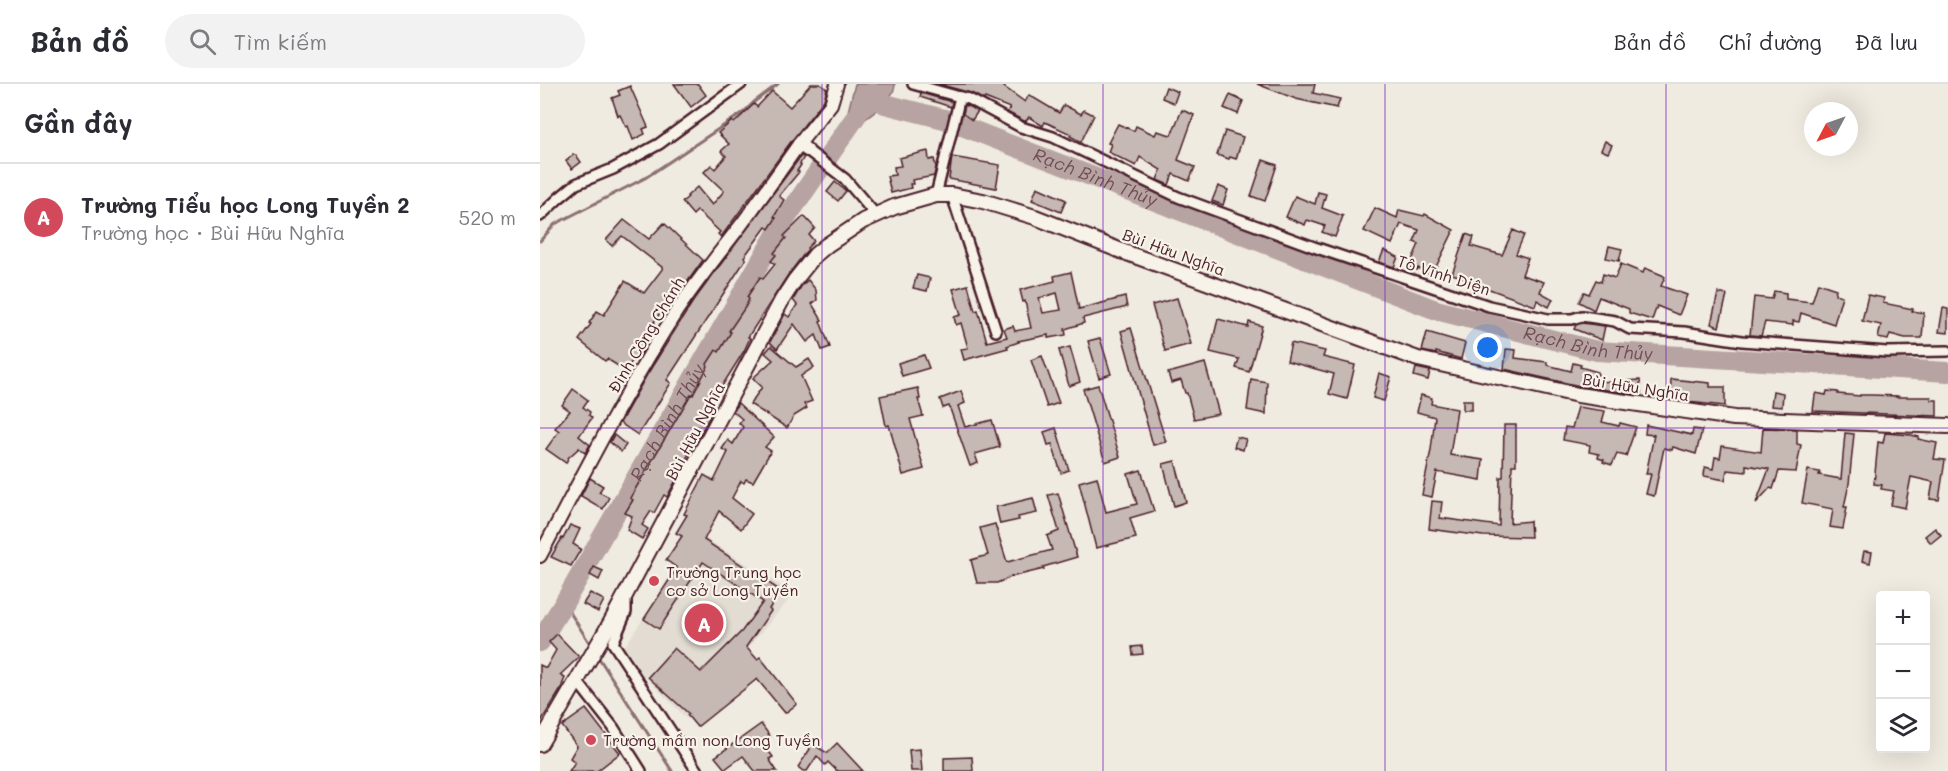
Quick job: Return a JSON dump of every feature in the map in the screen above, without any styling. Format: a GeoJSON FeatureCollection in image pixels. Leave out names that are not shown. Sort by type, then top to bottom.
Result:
{"type":"FeatureCollection","features":[{"type":"Feature","properties":{"kind":"main road","name":"Bùi Hữu Nghĩa"},"geometry":{"type":"LineString","coordinates":[[580,675],[611,622],[782,300],[795,280],[815,255],[827,245],[875,214],[936,195],[952,195],[983,201],[1035,217],[1124,252],[1418,359],[1578,395],[1734,418],[1948,426]]}},
{"type":"Feature","properties":{"kind":"main road"},"geometry":{"type":"LineString","coordinates":[[540,744],[580,675]]}},
{"type":"Feature","properties":{"kind":"street"},"geometry":{"type":"LineString","coordinates":[[540,216],[576,184],[613,169],[659,144],[741,84]]}},
{"type":"Feature","properties":{"kind":"street","name":"Đinh Công Chánh"},"geometry":{"type":"LineString","coordinates":[[540,556],[618,412],[678,309],[803,147],[831,104],[837,84]]}},
{"type":"Feature","properties":{"kind":"street","name":"Tô Vĩnh Diện"},"geometry":{"type":"LineString","coordinates":[[913,84],[959,102],[969,99],[1021,127],[1053,137],[1187,200],[1314,247],[1489,306],[1548,320],[1587,316],[1619,322],[1630,329],[1684,332],[1742,341],[1887,352],[1948,351]]}},
{"type":"Feature","properties":{"kind":"street"},"geometry":{"type":"LineString","coordinates":[[936,195],[959,102]]}},
{"type":"Feature","properties":{"kind":"street"},"geometry":{"type":"LineString","coordinates":[[803,147],[853,187],[875,214]]}},
{"type":"Feature","properties":{"kind":"street"},"geometry":{"type":"LineString","coordinates":[[952,195],[996,331]]}},
{"type":"Feature","properties":{"kind":"street"},"geometry":{"type":"LineString","coordinates":[[626,593],[627,612],[613,643],[697,771]]}},
{"type":"Feature","properties":{"kind":"street"},"geometry":{"type":"LineString","coordinates":[[580,675],[641,771]]}},
{"type":"Feature","properties":{"kind":"shaded area"},"geometry":{"type":"Polygon","coordinates":[[[855,84],[895,84],[889,98],[882,106],[842,135],[855,84]]]}},
{"type":"Feature","properties":{"kind":"shaded area"},"geometry":{"type":"Polygon","coordinates":[[[699,534],[794,594],[687,719],[621,652],[699,534]]]}},
{"type":"Feature","properties":{"kind":"building"},"geometry":{"type":"Polygon","coordinates":[[[674,84],[698,84],[706,95],[691,107],[674,84]]]}},
{"type":"Feature","properties":{"kind":"building"},"geometry":{"type":"Polygon","coordinates":[[[811,84],[820,84],[827,89],[824,100],[721,237],[718,234],[720,232],[703,216],[697,211],[693,215],[682,202],[697,187],[712,205],[724,191],[704,172],[711,165],[715,169],[726,156],[721,151],[729,144],[718,133],[732,121],[734,123],[754,104],[757,107],[772,91],[790,107],[811,84]]]}},
{"type":"Feature","properties":{"kind":"building"},"geometry":{"type":"Polygon","coordinates":[[[938,84],[1005,84],[1004,87],[1025,102],[1029,95],[1059,113],[1064,105],[1081,114],[1084,110],[1094,115],[1081,142],[1070,136],[1071,134],[1045,122],[1043,126],[1029,117],[1024,121],[1007,112],[1010,108],[985,98],[984,100],[971,93],[938,84]]]}},
{"type":"Feature","properties":{"kind":"building"},"geometry":{"type":"Polygon","coordinates":[[[1257,84],[1315,84],[1313,93],[1340,99],[1337,108],[1296,99],[1257,84]]]}},
{"type":"Feature","properties":{"kind":"building"},"geometry":{"type":"Polygon","coordinates":[[[630,86],[648,127],[643,129],[645,134],[633,140],[628,126],[626,127],[620,115],[618,116],[612,98],[620,95],[618,91],[630,86]]]}},
{"type":"Feature","properties":{"kind":"building"},"geometry":{"type":"Polygon","coordinates":[[[1166,87],[1178,92],[1174,103],[1162,98],[1166,87]]]}},
{"type":"Feature","properties":{"kind":"building"},"geometry":{"type":"Polygon","coordinates":[[[921,93],[952,102],[951,107],[920,97],[921,93]]]}},
{"type":"Feature","properties":{"kind":"building"},"geometry":{"type":"Polygon","coordinates":[[[1230,95],[1243,101],[1238,114],[1224,108],[1230,95]]]}},
{"type":"Feature","properties":{"kind":"building"},"geometry":{"type":"Polygon","coordinates":[[[965,105],[978,111],[972,120],[963,114],[965,105]]]}},
{"type":"Feature","properties":{"kind":"building"},"geometry":{"type":"Polygon","coordinates":[[[1182,110],[1194,115],[1178,160],[1195,167],[1189,181],[1173,174],[1169,185],[1157,180],[1161,170],[1140,157],[1136,166],[1108,152],[1111,144],[1108,143],[1118,124],[1134,131],[1136,126],[1155,135],[1157,131],[1171,135],[1182,110]]]}},
{"type":"Feature","properties":{"kind":"building"},"geometry":{"type":"Polygon","coordinates":[[[1225,131],[1243,137],[1236,159],[1217,155],[1225,131]]]}},
{"type":"Feature","properties":{"kind":"building"},"geometry":{"type":"Polygon","coordinates":[[[1605,141],[1612,145],[1608,153],[1601,150],[1605,141]]]}},
{"type":"Feature","properties":{"kind":"building"},"geometry":{"type":"Polygon","coordinates":[[[928,151],[929,160],[934,159],[936,167],[934,176],[912,180],[911,188],[891,193],[887,176],[895,175],[894,167],[901,166],[899,158],[928,151]]]}},
{"type":"Feature","properties":{"kind":"building"},"geometry":{"type":"Polygon","coordinates":[[[576,155],[581,162],[572,169],[566,161],[576,155]]]}},
{"type":"Feature","properties":{"kind":"building"},"geometry":{"type":"Polygon","coordinates":[[[801,156],[804,157],[797,171],[799,172],[779,196],[784,200],[774,217],[776,218],[769,229],[766,227],[744,257],[746,259],[667,380],[671,383],[638,435],[620,423],[648,373],[692,303],[801,156]]]}},
{"type":"Feature","properties":{"kind":"building"},"geometry":{"type":"Polygon","coordinates":[[[952,157],[1000,165],[996,188],[949,179],[952,157]]]}},
{"type":"Feature","properties":{"kind":"building"},"geometry":{"type":"Polygon","coordinates":[[[1263,160],[1277,165],[1265,201],[1251,196],[1263,160]]]}},
{"type":"Feature","properties":{"kind":"building"},"geometry":{"type":"Polygon","coordinates":[[[835,182],[846,191],[838,201],[827,192],[835,182]]]}},
{"type":"Feature","properties":{"kind":"building"},"geometry":{"type":"Polygon","coordinates":[[[1218,186],[1228,190],[1223,205],[1212,201],[1218,186]]]}},
{"type":"Feature","properties":{"kind":"building"},"geometry":{"type":"Polygon","coordinates":[[[1037,187],[1066,200],[1061,212],[1032,200],[1037,187]]]}},
{"type":"Feature","properties":{"kind":"building"},"geometry":{"type":"Polygon","coordinates":[[[1318,192],[1326,194],[1322,208],[1343,216],[1335,237],[1322,232],[1325,226],[1307,220],[1305,225],[1286,217],[1295,196],[1315,204],[1318,192]]]}},
{"type":"Feature","properties":{"kind":"building"},"geometry":{"type":"Polygon","coordinates":[[[1375,208],[1397,218],[1399,210],[1424,216],[1425,214],[1454,230],[1432,275],[1418,268],[1417,270],[1409,267],[1419,244],[1414,242],[1419,230],[1401,224],[1392,244],[1364,231],[1375,208]]]}},
{"type":"Feature","properties":{"kind":"building"},"geometry":{"type":"Polygon","coordinates":[[[804,216],[815,228],[809,235],[814,241],[788,275],[748,337],[750,338],[744,351],[707,410],[711,414],[667,497],[664,495],[654,513],[651,511],[642,525],[648,529],[642,539],[627,530],[632,516],[625,513],[633,500],[630,498],[691,394],[693,395],[707,364],[716,350],[719,352],[731,332],[729,331],[746,306],[749,299],[747,297],[760,277],[763,279],[775,264],[771,261],[776,255],[774,253],[786,238],[784,236],[804,216]]]}},
{"type":"Feature","properties":{"kind":"building"},"geometry":{"type":"Polygon","coordinates":[[[624,220],[649,239],[664,223],[703,260],[668,309],[664,307],[645,337],[649,340],[636,361],[633,359],[626,371],[607,359],[605,361],[579,340],[597,311],[604,315],[625,281],[644,293],[663,268],[622,236],[612,246],[606,240],[624,220]]]}},
{"type":"Feature","properties":{"kind":"building"},"geometry":{"type":"Polygon","coordinates":[[[1513,230],[1524,235],[1516,254],[1528,258],[1522,275],[1544,282],[1540,292],[1553,299],[1549,307],[1537,300],[1535,306],[1484,287],[1483,290],[1473,287],[1475,281],[1452,274],[1466,234],[1474,237],[1471,246],[1502,255],[1513,230]]]}},
{"type":"Feature","properties":{"kind":"building"},"geometry":{"type":"Polygon","coordinates":[[[1609,246],[1622,249],[1619,261],[1606,258],[1609,246]]]}},
{"type":"Feature","properties":{"kind":"building"},"geometry":{"type":"Polygon","coordinates":[[[1384,250],[1398,257],[1394,267],[1379,262],[1384,250]]]}},
{"type":"Feature","properties":{"kind":"building"},"geometry":{"type":"Polygon","coordinates":[[[1621,264],[1643,273],[1645,268],[1662,275],[1665,277],[1661,286],[1687,295],[1679,315],[1657,306],[1652,320],[1629,313],[1629,309],[1599,297],[1594,310],[1579,302],[1584,292],[1589,294],[1596,280],[1601,282],[1603,274],[1615,278],[1621,264]]]}},
{"type":"Feature","properties":{"kind":"building"},"geometry":{"type":"Polygon","coordinates":[[[1071,272],[1079,309],[1125,297],[1127,307],[1083,318],[1084,323],[1065,329],[1066,335],[1048,338],[1048,335],[1018,341],[1007,346],[1008,348],[964,360],[961,349],[968,348],[961,323],[956,325],[954,317],[961,315],[953,289],[968,285],[987,342],[1007,337],[1004,329],[1013,326],[1015,331],[1031,328],[1020,290],[1055,281],[1054,276],[1071,272]],[[1057,293],[1039,298],[1043,313],[1061,310],[1057,293]]]}},
{"type":"Feature","properties":{"kind":"building"},"geometry":{"type":"Polygon","coordinates":[[[917,275],[930,278],[927,291],[913,288],[917,275]]]}},
{"type":"Feature","properties":{"kind":"building"},"geometry":{"type":"Polygon","coordinates":[[[808,280],[816,290],[817,300],[812,304],[822,320],[820,321],[830,347],[822,350],[816,335],[807,342],[794,324],[777,349],[770,342],[785,314],[789,317],[797,305],[793,300],[808,280]]]}},
{"type":"Feature","properties":{"kind":"building"},"geometry":{"type":"Polygon","coordinates":[[[1818,283],[1836,289],[1835,294],[1842,296],[1834,324],[1801,313],[1799,322],[1793,321],[1793,325],[1765,322],[1761,336],[1750,335],[1754,297],[1772,299],[1774,291],[1786,293],[1786,299],[1812,302],[1818,283]]]}},
{"type":"Feature","properties":{"kind":"building"},"geometry":{"type":"Polygon","coordinates":[[[1718,293],[1727,295],[1719,327],[1711,324],[1718,293]]]}},
{"type":"Feature","properties":{"kind":"building"},"geometry":{"type":"Polygon","coordinates":[[[1868,295],[1884,298],[1883,303],[1924,313],[1922,338],[1905,338],[1890,334],[1888,340],[1878,338],[1881,325],[1862,321],[1868,295]]]}},
{"type":"Feature","properties":{"kind":"building"},"geometry":{"type":"Polygon","coordinates":[[[1177,298],[1191,344],[1165,351],[1152,305],[1177,298]]]}},
{"type":"Feature","properties":{"kind":"building"},"geometry":{"type":"Polygon","coordinates":[[[1943,308],[1948,309],[1948,333],[1939,332],[1943,308]]]}},
{"type":"Feature","properties":{"kind":"building"},"geometry":{"type":"Polygon","coordinates":[[[1218,319],[1248,327],[1249,322],[1262,326],[1249,372],[1236,368],[1239,359],[1210,352],[1218,319]]]}},
{"type":"Feature","properties":{"kind":"building"},"geometry":{"type":"Polygon","coordinates":[[[1582,323],[1605,326],[1602,340],[1574,329],[1576,325],[1582,323]]]}},
{"type":"Feature","properties":{"kind":"building"},"geometry":{"type":"Polygon","coordinates":[[[1131,328],[1166,442],[1153,445],[1121,331],[1131,328]]]}},
{"type":"Feature","properties":{"kind":"building"},"geometry":{"type":"Polygon","coordinates":[[[1427,332],[1465,343],[1461,359],[1436,352],[1436,354],[1422,351],[1427,332]]]}},
{"type":"Feature","properties":{"kind":"building"},"geometry":{"type":"Polygon","coordinates":[[[1100,338],[1111,374],[1099,378],[1088,341],[1100,338]]]}},
{"type":"Feature","properties":{"kind":"building"},"geometry":{"type":"Polygon","coordinates":[[[1291,343],[1325,351],[1323,357],[1355,365],[1347,399],[1329,394],[1334,374],[1287,361],[1291,343]]]}},
{"type":"Feature","properties":{"kind":"building"},"geometry":{"type":"Polygon","coordinates":[[[771,346],[796,367],[809,359],[814,367],[801,376],[812,401],[804,404],[807,408],[794,416],[787,428],[750,404],[762,387],[753,378],[773,360],[765,353],[771,346]]]}},
{"type":"Feature","properties":{"kind":"building"},"geometry":{"type":"Polygon","coordinates":[[[1070,347],[1080,382],[1069,386],[1059,350],[1070,347]]]}},
{"type":"Feature","properties":{"kind":"building"},"geometry":{"type":"Polygon","coordinates":[[[1506,349],[1516,350],[1515,358],[1547,362],[1547,365],[1571,371],[1573,363],[1581,365],[1580,367],[1598,372],[1597,380],[1623,385],[1624,381],[1640,380],[1641,395],[1580,386],[1504,369],[1506,349]]]}},
{"type":"Feature","properties":{"kind":"building"},"geometry":{"type":"Polygon","coordinates":[[[924,355],[929,368],[902,376],[898,363],[924,355]]]}},
{"type":"Feature","properties":{"kind":"building"},"geometry":{"type":"Polygon","coordinates":[[[1042,356],[1059,403],[1047,407],[1031,360],[1042,356]]]}},
{"type":"Feature","properties":{"kind":"building"},"geometry":{"type":"Polygon","coordinates":[[[1205,363],[1219,414],[1194,419],[1181,380],[1171,383],[1168,373],[1205,363]]]}},
{"type":"Feature","properties":{"kind":"building"},"geometry":{"type":"Polygon","coordinates":[[[1416,368],[1430,371],[1428,380],[1414,376],[1416,368]]]}},
{"type":"Feature","properties":{"kind":"building"},"geometry":{"type":"Polygon","coordinates":[[[1379,373],[1391,377],[1384,401],[1373,398],[1379,373]]]}},
{"type":"Feature","properties":{"kind":"building"},"geometry":{"type":"Polygon","coordinates":[[[1251,379],[1267,382],[1266,414],[1247,410],[1251,379]]]}},
{"type":"Feature","properties":{"kind":"building"},"geometry":{"type":"Polygon","coordinates":[[[1671,379],[1710,383],[1710,387],[1725,387],[1725,406],[1670,400],[1671,379]]]}},
{"type":"Feature","properties":{"kind":"building"},"geometry":{"type":"Polygon","coordinates":[[[1098,385],[1120,457],[1105,462],[1083,389],[1098,385]]]}},
{"type":"Feature","properties":{"kind":"building"},"geometry":{"type":"Polygon","coordinates":[[[918,388],[920,399],[918,399],[923,416],[910,419],[924,469],[903,475],[889,425],[886,426],[880,396],[918,388]]]}},
{"type":"Feature","properties":{"kind":"building"},"geometry":{"type":"Polygon","coordinates":[[[573,389],[588,400],[583,407],[590,412],[589,415],[592,418],[579,436],[590,445],[585,453],[579,448],[566,463],[546,449],[559,431],[555,428],[570,411],[562,405],[573,389]]]}},
{"type":"Feature","properties":{"kind":"building"},"geometry":{"type":"Polygon","coordinates":[[[961,391],[965,403],[958,406],[965,427],[992,420],[1000,447],[975,454],[978,463],[970,466],[949,406],[943,408],[940,399],[961,391]]]}},
{"type":"Feature","properties":{"kind":"building"},"geometry":{"type":"Polygon","coordinates":[[[1773,391],[1783,393],[1782,407],[1771,406],[1773,391]]]}},
{"type":"Feature","properties":{"kind":"building"},"geometry":{"type":"Polygon","coordinates":[[[1827,391],[1860,396],[1931,397],[1931,400],[1937,400],[1937,416],[1813,411],[1816,393],[1826,395],[1827,391]]]}},
{"type":"Feature","properties":{"kind":"building"},"geometry":{"type":"Polygon","coordinates":[[[1421,395],[1432,398],[1431,404],[1457,409],[1450,455],[1483,460],[1481,480],[1437,472],[1432,497],[1422,495],[1435,417],[1417,412],[1421,395]]]}},
{"type":"Feature","properties":{"kind":"building"},"geometry":{"type":"Polygon","coordinates":[[[1463,400],[1472,400],[1472,410],[1463,410],[1463,400]]]}},
{"type":"Feature","properties":{"kind":"building"},"geometry":{"type":"Polygon","coordinates":[[[738,403],[774,437],[765,447],[771,451],[753,482],[746,479],[744,483],[741,481],[732,498],[752,514],[741,529],[719,511],[704,540],[781,591],[769,609],[771,611],[746,647],[757,659],[760,657],[797,704],[785,713],[757,679],[697,727],[687,715],[689,714],[648,677],[674,648],[701,672],[742,631],[763,602],[703,562],[659,629],[644,619],[677,568],[666,560],[682,536],[676,533],[687,515],[684,514],[704,475],[714,481],[728,452],[722,449],[728,440],[733,444],[743,427],[739,423],[742,419],[733,411],[738,403]]]}},
{"type":"Feature","properties":{"kind":"building"},"geometry":{"type":"Polygon","coordinates":[[[1578,407],[1605,411],[1602,422],[1636,427],[1626,456],[1617,454],[1612,465],[1598,458],[1599,454],[1589,452],[1590,445],[1563,440],[1565,427],[1572,428],[1578,407]]]}},
{"type":"Feature","properties":{"kind":"building"},"geometry":{"type":"Polygon","coordinates":[[[1504,425],[1516,425],[1516,465],[1512,465],[1510,523],[1530,521],[1531,537],[1483,536],[1429,529],[1432,501],[1442,502],[1440,518],[1499,526],[1504,425]]]}},
{"type":"Feature","properties":{"kind":"building"},"geometry":{"type":"Polygon","coordinates":[[[1646,425],[1692,435],[1693,429],[1702,430],[1696,454],[1673,447],[1672,450],[1664,448],[1654,496],[1646,494],[1651,474],[1646,474],[1654,435],[1645,434],[1646,425]]]}},
{"type":"Feature","properties":{"kind":"building"},"geometry":{"type":"Polygon","coordinates":[[[1056,428],[1069,470],[1061,473],[1052,444],[1048,445],[1044,432],[1056,428]]]}},
{"type":"Feature","properties":{"kind":"building"},"geometry":{"type":"Polygon","coordinates":[[[1763,428],[1797,429],[1797,444],[1801,445],[1796,472],[1779,471],[1773,489],[1770,488],[1756,503],[1769,469],[1746,465],[1746,472],[1727,470],[1725,480],[1704,476],[1705,467],[1713,469],[1715,457],[1720,458],[1722,446],[1761,452],[1763,428]]]}},
{"type":"Feature","properties":{"kind":"building"},"geometry":{"type":"Polygon","coordinates":[[[1845,433],[1854,434],[1843,529],[1830,527],[1833,509],[1802,503],[1808,470],[1820,472],[1819,475],[1841,479],[1845,433]]]}},
{"type":"Feature","properties":{"kind":"building"},"geometry":{"type":"Polygon","coordinates":[[[1885,433],[1911,435],[1937,443],[1934,459],[1945,460],[1939,500],[1930,499],[1933,482],[1911,477],[1905,508],[1891,505],[1894,491],[1881,489],[1882,485],[1874,484],[1878,442],[1883,443],[1885,433]]]}},
{"type":"Feature","properties":{"kind":"building"},"geometry":{"type":"Polygon","coordinates":[[[614,435],[626,445],[621,452],[610,442],[614,435]]]}},
{"type":"Feature","properties":{"kind":"building"},"geometry":{"type":"Polygon","coordinates":[[[1237,437],[1246,439],[1243,450],[1234,447],[1237,437]]]}},
{"type":"Feature","properties":{"kind":"building"},"geometry":{"type":"Polygon","coordinates":[[[1175,461],[1186,502],[1174,506],[1163,464],[1175,461]]]}},
{"type":"Feature","properties":{"kind":"building"},"geometry":{"type":"Polygon","coordinates":[[[1141,470],[1154,511],[1130,518],[1136,538],[1096,548],[1079,482],[1097,477],[1106,512],[1137,504],[1128,474],[1141,470]]]}},
{"type":"Feature","properties":{"kind":"building"},"geometry":{"type":"Polygon","coordinates":[[[590,478],[603,486],[599,492],[609,497],[603,509],[581,496],[590,478]]]}},
{"type":"Feature","properties":{"kind":"building"},"geometry":{"type":"Polygon","coordinates":[[[1058,493],[1077,557],[997,583],[977,583],[971,560],[988,555],[980,528],[995,524],[1007,562],[1052,550],[1047,536],[1059,531],[1048,495],[1058,493]]]}},
{"type":"Feature","properties":{"kind":"building"},"geometry":{"type":"Polygon","coordinates":[[[1033,498],[1037,513],[1000,524],[996,507],[1033,498]]]}},
{"type":"Feature","properties":{"kind":"building"},"geometry":{"type":"Polygon","coordinates":[[[570,525],[580,529],[573,544],[581,549],[571,566],[551,557],[570,525]]]}},
{"type":"Feature","properties":{"kind":"building"},"geometry":{"type":"Polygon","coordinates":[[[1935,528],[1941,535],[1931,543],[1925,536],[1935,528]]]}},
{"type":"Feature","properties":{"kind":"building"},"geometry":{"type":"Polygon","coordinates":[[[1864,551],[1872,552],[1870,563],[1862,561],[1864,551]]]}},
{"type":"Feature","properties":{"kind":"building"},"geometry":{"type":"Polygon","coordinates":[[[594,567],[603,571],[599,580],[590,575],[594,567]]]}},
{"type":"Feature","properties":{"kind":"building"},"geometry":{"type":"Polygon","coordinates":[[[590,593],[604,600],[598,612],[583,604],[590,593]]]}},
{"type":"Feature","properties":{"kind":"building"},"geometry":{"type":"Polygon","coordinates":[[[557,634],[579,657],[560,675],[565,678],[563,686],[540,723],[540,665],[546,668],[556,650],[549,642],[557,634]]]}},
{"type":"Feature","properties":{"kind":"building"},"geometry":{"type":"Polygon","coordinates":[[[1142,646],[1143,654],[1133,655],[1132,647],[1142,646]]]}},
{"type":"Feature","properties":{"kind":"building","name":"Trường mầm non Long Tuyền"},"geometry":{"type":"Polygon","coordinates":[[[586,709],[620,753],[597,771],[569,771],[575,762],[570,758],[577,746],[562,726],[586,709]]]}},
{"type":"Feature","properties":{"kind":"building"},"geometry":{"type":"Polygon","coordinates":[[[761,724],[770,736],[762,742],[773,757],[769,759],[777,771],[755,771],[743,756],[725,769],[715,757],[761,724]]]}},
{"type":"Feature","properties":{"kind":"building"},"geometry":{"type":"Polygon","coordinates":[[[806,740],[827,753],[837,743],[863,771],[837,771],[828,762],[825,765],[817,756],[807,771],[803,771],[798,767],[810,749],[803,742],[806,740]]]}},
{"type":"Feature","properties":{"kind":"building"},"geometry":{"type":"Polygon","coordinates":[[[920,749],[922,771],[911,771],[909,750],[920,749]]]}},
{"type":"Feature","properties":{"kind":"building"},"geometry":{"type":"Polygon","coordinates":[[[972,757],[973,771],[944,771],[944,758],[972,757]]]}},
{"type":"Feature","properties":{"kind":"waterway"},"geometry":{"type":"LineString","coordinates":[[540,241],[555,224],[645,178],[744,112],[778,84]]}},
{"type":"Feature","properties":{"kind":"waterway","name":"Rạch Bình Thủy"},"geometry":{"type":"LineString","coordinates":[[872,93],[885,104],[944,119],[1436,310],[1597,351],[1948,372]]}},
{"type":"Feature","properties":{"kind":"waterway","name":"Rạch Bình Thủy"},"geometry":{"type":"LineString","coordinates":[[540,642],[782,224],[857,115]]}},
{"type":"Feature","properties":{"kind":"waterway"},"geometry":{"type":"LineString","coordinates":[[564,603],[592,647]]}},
{"type":"Feature","properties":{"kind":"waterway"},"geometry":{"type":"LineString","coordinates":[[597,655],[672,771]]}},
{"type":"Feature","properties":{"kind":"place","name":"Trường Trung học cơ sở Long Tuyền"},"geometry":{"type":"Point","coordinates":[654,581]}},
{"type":"Feature","properties":{"kind":"place","name":"Trường Tiểu học Long Tuyền 2"},"geometry":{"type":"Point","coordinates":[704,623]}},
{"type":"Feature","properties":{"kind":"place","name":"Trường mầm non Long Tuyền"},"geometry":{"type":"Point","coordinates":[591,740]}}]}
